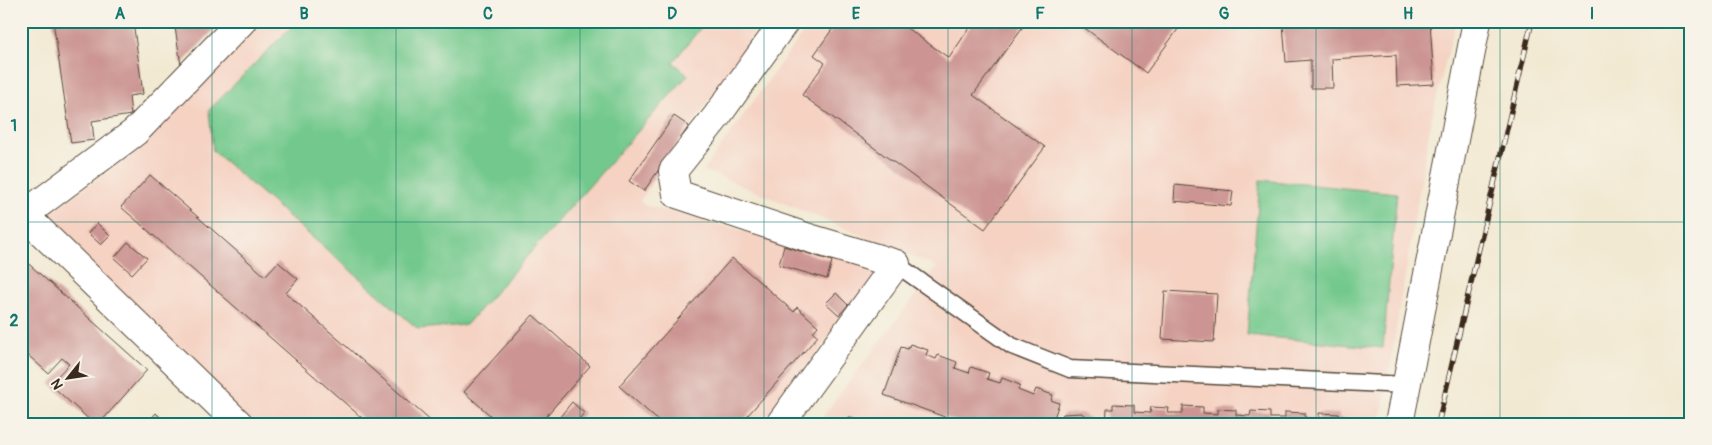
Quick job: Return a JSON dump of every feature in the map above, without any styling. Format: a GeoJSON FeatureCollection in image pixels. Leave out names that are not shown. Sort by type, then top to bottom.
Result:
{"type":"FeatureCollection","features":[{"type":"Feature","properties":{"kind":"street"},"geometry":{"type":"LineString","coordinates":[[239,424],[23,216],[135,132],[242,21]]}},
{"type":"Feature","properties":{"kind":"street"},"geometry":{"type":"LineString","coordinates":[[780,424],[896,264],[803,236],[677,194],[673,171],[717,116],[785,21]]}},
{"type":"Feature","properties":{"kind":"street"},"geometry":{"type":"LineString","coordinates":[[1399,424],[1477,21]]}},
{"type":"Feature","properties":{"kind":"lane"},"geometry":{"type":"LineString","coordinates":[[896,264],[1012,346],[1070,369],[1406,385]]}},
{"type":"Feature","properties":{"kind":"shaded area"},"geometry":{"type":"Polygon","coordinates":[[[262,21],[762,21],[640,201],[644,205],[883,267],[762,424],[253,424],[38,220],[138,151],[262,21]]]}},
{"type":"Feature","properties":{"kind":"shaded area"},"geometry":{"type":"Polygon","coordinates":[[[811,21],[1456,21],[1431,121],[1380,424],[817,424],[937,267],[704,170],[811,21]]]}},
{"type":"Feature","properties":{"kind":"green space"},"geometry":{"type":"Polygon","coordinates":[[[297,21],[706,21],[673,62],[688,75],[466,325],[418,329],[213,151],[209,110],[297,21]]]}},
{"type":"Feature","properties":{"kind":"green space"},"geometry":{"type":"Polygon","coordinates":[[[1260,180],[1397,193],[1383,348],[1247,335],[1260,180]]]}},
{"type":"Feature","properties":{"kind":"building"},"geometry":{"type":"Polygon","coordinates":[[[53,21],[133,21],[143,94],[129,96],[131,115],[92,121],[94,140],[71,143],[53,21]]]}},
{"type":"Feature","properties":{"kind":"building"},"geometry":{"type":"Polygon","coordinates":[[[174,21],[222,21],[181,65],[174,21]]]}},
{"type":"Feature","properties":{"kind":"building"},"geometry":{"type":"Polygon","coordinates":[[[838,21],[897,21],[949,58],[974,21],[1027,21],[973,95],[1045,147],[985,229],[802,95],[825,63],[814,55],[838,21]]]}},
{"type":"Feature","properties":{"kind":"building"},"geometry":{"type":"Polygon","coordinates":[[[1075,21],[1184,21],[1146,73],[1075,21]]]}},
{"type":"Feature","properties":{"kind":"building"},"geometry":{"type":"Polygon","coordinates":[[[1324,21],[1430,21],[1434,84],[1397,86],[1396,55],[1332,59],[1333,88],[1311,88],[1311,60],[1286,62],[1283,24],[1324,21]]]}},
{"type":"Feature","properties":{"kind":"building"},"geometry":{"type":"Polygon","coordinates":[[[674,116],[689,126],[644,191],[629,181],[674,116]]]}},
{"type":"Feature","properties":{"kind":"building"},"geometry":{"type":"Polygon","coordinates":[[[150,175],[265,276],[278,262],[298,279],[286,293],[434,424],[369,424],[121,207],[150,175]]]}},
{"type":"Feature","properties":{"kind":"building"},"geometry":{"type":"Polygon","coordinates":[[[1175,185],[1233,191],[1231,206],[1174,201],[1175,185]]]}},
{"type":"Feature","properties":{"kind":"building"},"geometry":{"type":"Polygon","coordinates":[[[97,223],[110,236],[101,245],[88,233],[97,223]]]}},
{"type":"Feature","properties":{"kind":"building"},"geometry":{"type":"Polygon","coordinates":[[[128,242],[147,258],[132,274],[114,258],[128,242]]]}},
{"type":"Feature","properties":{"kind":"building"},"geometry":{"type":"Polygon","coordinates":[[[784,246],[832,261],[827,279],[779,265],[784,246]]]}},
{"type":"Feature","properties":{"kind":"building"},"geometry":{"type":"Polygon","coordinates":[[[21,257],[147,370],[99,424],[94,424],[50,384],[69,364],[62,358],[48,373],[21,349],[21,257]]]}},
{"type":"Feature","properties":{"kind":"building"},"geometry":{"type":"Polygon","coordinates":[[[732,258],[794,312],[797,307],[818,326],[813,332],[818,336],[740,424],[662,424],[619,386],[732,258]]]}},
{"type":"Feature","properties":{"kind":"building"},"geometry":{"type":"Polygon","coordinates":[[[1165,291],[1217,294],[1214,342],[1162,339],[1165,291]]]}},
{"type":"Feature","properties":{"kind":"building"},"geometry":{"type":"Polygon","coordinates":[[[836,293],[848,305],[839,315],[826,303],[836,293]]]}},
{"type":"Feature","properties":{"kind":"building"},"geometry":{"type":"Polygon","coordinates":[[[533,315],[590,366],[539,424],[500,424],[464,392],[533,315]]]}},
{"type":"Feature","properties":{"kind":"building"},"geometry":{"type":"Polygon","coordinates":[[[910,344],[928,350],[926,355],[936,359],[938,355],[957,362],[955,368],[969,373],[971,367],[989,373],[987,379],[1000,383],[1002,378],[1020,385],[1018,390],[1033,396],[1036,389],[1053,395],[1051,400],[1059,403],[1052,424],[964,424],[884,395],[901,347],[908,349],[910,344]]]}},
{"type":"Feature","properties":{"kind":"building"},"geometry":{"type":"Polygon","coordinates":[[[572,402],[584,413],[575,424],[554,424],[572,402]]]}},
{"type":"Feature","properties":{"kind":"building"},"geometry":{"type":"Polygon","coordinates":[[[1113,404],[1134,405],[1134,412],[1150,413],[1151,407],[1169,408],[1168,413],[1183,413],[1183,406],[1203,407],[1203,413],[1218,414],[1218,409],[1236,410],[1236,415],[1250,416],[1251,411],[1270,412],[1270,418],[1285,418],[1285,412],[1305,413],[1305,418],[1319,419],[1319,413],[1339,414],[1339,418],[1347,419],[1346,424],[1106,424],[1107,409],[1113,409],[1113,404]]]}},
{"type":"Feature","properties":{"kind":"building"},"geometry":{"type":"Polygon","coordinates":[[[156,413],[167,424],[146,424],[156,413]]]}},
{"type":"Feature","properties":{"kind":"building"},"geometry":{"type":"Polygon","coordinates":[[[1081,413],[1095,421],[1094,424],[1060,424],[1063,414],[1081,413]]]}},
{"type":"Feature","properties":{"kind":"building"},"geometry":{"type":"Polygon","coordinates":[[[849,417],[860,420],[859,424],[848,424],[849,417]]]}},
{"type":"Feature","properties":{"kind":"railway"},"geometry":{"type":"LineString","coordinates":[[1438,424],[1532,21]]}}]}
